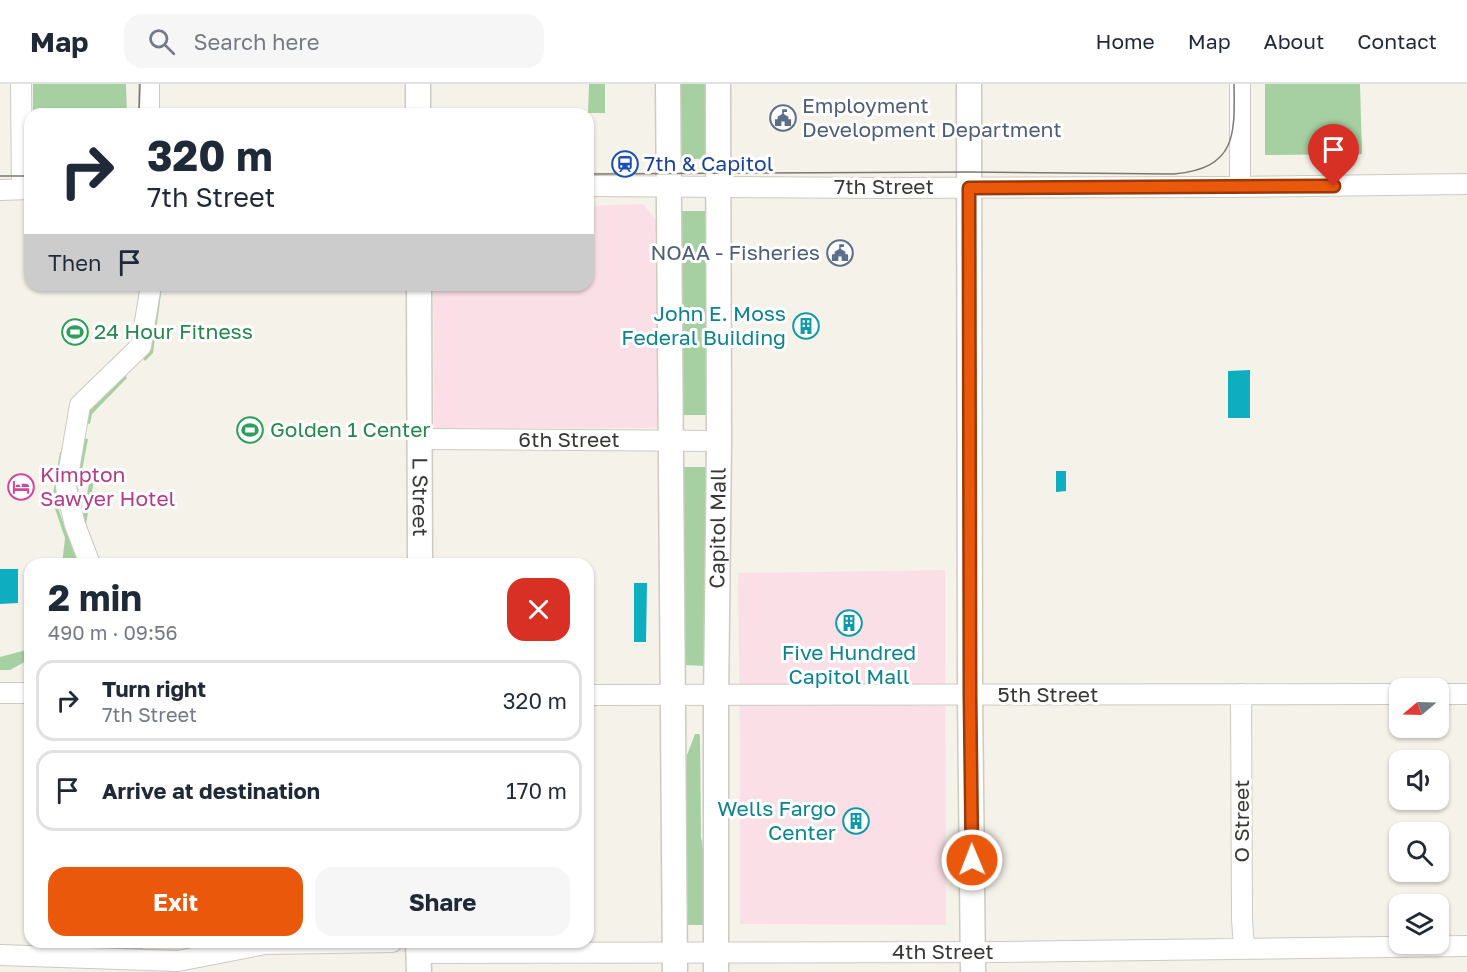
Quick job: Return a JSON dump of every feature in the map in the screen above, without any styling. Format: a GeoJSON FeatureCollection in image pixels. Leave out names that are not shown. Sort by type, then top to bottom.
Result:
{"type":"FeatureCollection","features":[{"type":"Feature","properties":{"kind":"main road"},"geometry":{"type":"LineString","coordinates":[[418,84],[418,108]]}},
{"type":"Feature","properties":{"kind":"main road"},"geometry":{"type":"LineString","coordinates":[[668,84],[675,963]]}},
{"type":"Feature","properties":{"kind":"main road","name":"Capitol Mall"},"geometry":{"type":"LineString","coordinates":[[716,962],[719,441],[718,84]]}},
{"type":"Feature","properties":{"kind":"main road"},"geometry":{"type":"LineString","coordinates":[[969,84],[973,962]]}},
{"type":"Feature","properties":{"kind":"main road","name":"L Street"},"geometry":{"type":"LineString","coordinates":[[419,291],[420,558]]}},
{"type":"Feature","properties":{"kind":"street"},"geometry":{"type":"LineString","coordinates":[[21,84],[24,147]]}},
{"type":"Feature","properties":{"kind":"street"},"geometry":{"type":"LineString","coordinates":[[148,108],[149,84]]}},
{"type":"Feature","properties":{"kind":"street"},"geometry":{"type":"LineString","coordinates":[[1240,84],[1240,186]]}},
{"type":"Feature","properties":{"kind":"street","name":"7th Street"},"geometry":{"type":"LineString","coordinates":[[594,186],[969,188],[1467,184]]}},
{"type":"Feature","properties":{"kind":"street"},"geometry":{"type":"LineString","coordinates":[[0,190],[24,189]]}},
{"type":"Feature","properties":{"kind":"street"},"geometry":{"type":"LineString","coordinates":[[88,558],[75,525],[66,487],[80,405],[141,346],[150,291]]}},
{"type":"Feature","properties":{"kind":"street","name":"6th Street"},"geometry":{"type":"LineString","coordinates":[[420,439],[719,441]]}},
{"type":"Feature","properties":{"kind":"street"},"geometry":{"type":"LineString","coordinates":[[0,693],[24,693]]}},
{"type":"Feature","properties":{"kind":"street","name":"O Street"},"geometry":{"type":"LineString","coordinates":[[1241,694],[1244,948]]}},
{"type":"Feature","properties":{"kind":"street","name":"5th Street"},"geometry":{"type":"LineString","coordinates":[[594,695],[1389,694]]}},
{"type":"Feature","properties":{"kind":"street"},"geometry":{"type":"LineString","coordinates":[[1449,694],[1467,694]]}},
{"type":"Feature","properties":{"kind":"street","name":"4th Street"},"geometry":{"type":"LineString","coordinates":[[418,956],[675,963],[973,962],[1244,948],[1467,946]]}},
{"type":"Feature","properties":{"kind":"street"},"geometry":{"type":"LineString","coordinates":[[5,955],[178,961],[245,948]]}},
{"type":"Feature","properties":{"kind":"shaded area"},"geometry":{"type":"Polygon","coordinates":[[[643,204],[658,222],[660,428],[434,428],[433,291],[594,291],[594,206],[643,204]]]}},
{"type":"Feature","properties":{"kind":"shaded area"},"geometry":{"type":"Polygon","coordinates":[[[945,570],[946,925],[740,924],[738,573],[945,570]]]}},
{"type":"Feature","properties":{"kind":"green space"},"geometry":{"type":"Polygon","coordinates":[[[33,84],[126,84],[127,108],[33,108],[33,84]]]}},
{"type":"Feature","properties":{"kind":"green space"},"geometry":{"type":"Polygon","coordinates":[[[589,84],[605,84],[605,113],[594,113],[594,108],[588,108],[589,84]]]}},
{"type":"Feature","properties":{"kind":"green space"},"geometry":{"type":"Polygon","coordinates":[[[677,84],[709,84],[709,159],[677,159],[677,84]]]}},
{"type":"Feature","properties":{"kind":"green space"},"geometry":{"type":"Polygon","coordinates":[[[1265,84],[1360,84],[1362,154],[1265,155],[1265,84]]]}},
{"type":"Feature","properties":{"kind":"green space"},"geometry":{"type":"Polygon","coordinates":[[[677,211],[709,211],[711,415],[678,415],[677,211]]]}},
{"type":"Feature","properties":{"kind":"green space"},"geometry":{"type":"Polygon","coordinates":[[[157,293],[161,294],[153,353],[145,361],[142,357],[149,351],[157,293]]]}},
{"type":"Feature","properties":{"kind":"green space"},"geometry":{"type":"Polygon","coordinates":[[[125,375],[127,378],[92,414],[90,424],[86,423],[87,412],[125,375]]]}},
{"type":"Feature","properties":{"kind":"green space"},"geometry":{"type":"Polygon","coordinates":[[[83,438],[88,439],[77,497],[74,489],[83,438]]]}},
{"type":"Feature","properties":{"kind":"green space"},"geometry":{"type":"Polygon","coordinates":[[[60,452],[63,453],[55,499],[78,558],[63,558],[65,538],[52,500],[60,452]]]}},
{"type":"Feature","properties":{"kind":"green space"},"geometry":{"type":"Polygon","coordinates":[[[683,467],[710,467],[707,666],[683,665],[683,467]]]}},
{"type":"Feature","properties":{"kind":"green space"},"geometry":{"type":"Polygon","coordinates":[[[91,474],[95,475],[86,524],[95,547],[90,549],[81,524],[91,474]]]}},
{"type":"Feature","properties":{"kind":"green space"},"geometry":{"type":"Polygon","coordinates":[[[24,651],[24,662],[10,670],[0,670],[0,657],[24,651]]]}},
{"type":"Feature","properties":{"kind":"green space"},"geometry":{"type":"Polygon","coordinates":[[[695,734],[700,736],[701,837],[705,858],[708,925],[686,925],[685,774],[687,755],[695,734]]]}},
{"type":"Feature","properties":{"kind":"water"},"geometry":{"type":"Polygon","coordinates":[[[1250,370],[1250,418],[1228,418],[1228,371],[1250,370]]]}},
{"type":"Feature","properties":{"kind":"water"},"geometry":{"type":"Polygon","coordinates":[[[1056,471],[1066,471],[1066,491],[1056,492],[1056,471]]]}},
{"type":"Feature","properties":{"kind":"water"},"geometry":{"type":"Polygon","coordinates":[[[0,569],[18,569],[18,603],[0,604],[0,569]]]}},
{"type":"Feature","properties":{"kind":"water"},"geometry":{"type":"Polygon","coordinates":[[[634,583],[647,583],[646,642],[634,642],[634,583]]]}},
{"type":"Feature","properties":{"kind":"tram line"},"geometry":{"type":"LineString","coordinates":[[139,108],[140,84]]}},
{"type":"Feature","properties":{"kind":"tram line"},"geometry":{"type":"LineString","coordinates":[[594,174],[969,172],[1174,174],[1194,171],[1210,165],[1228,146],[1234,119],[1234,84]]}},
{"type":"Feature","properties":{"kind":"tram line"},"geometry":{"type":"LineString","coordinates":[[0,176],[24,176]]}},
{"type":"Feature","properties":{"kind":"place","name":"Employment Development Department"},"geometry":{"type":"Point","coordinates":[783,118]}},
{"type":"Feature","properties":{"kind":"place","name":"7th & Capitol"},"geometry":{"type":"Point","coordinates":[625,164]}},
{"type":"Feature","properties":{"kind":"place","name":"NOAA - Fisheries"},"geometry":{"type":"Point","coordinates":[840,253]}},
{"type":"Feature","properties":{"kind":"place","name":"John E. Moss Federal Building"},"geometry":{"type":"Point","coordinates":[806,326]}},
{"type":"Feature","properties":{"kind":"place","name":"24 Hour Fitness"},"geometry":{"type":"Point","coordinates":[75,332]}},
{"type":"Feature","properties":{"kind":"place","name":"Golden 1 Center"},"geometry":{"type":"Point","coordinates":[250,430]}},
{"type":"Feature","properties":{"kind":"place","name":"Kimpton Sawyer Hotel"},"geometry":{"type":"Point","coordinates":[21,487]}},
{"type":"Feature","properties":{"kind":"place","name":"Five Hundred Capitol Mall"},"geometry":{"type":"Point","coordinates":[849,623]}},
{"type":"Feature","properties":{"kind":"place","name":"Wells Fargo Center"},"geometry":{"type":"Point","coordinates":[856,821]}},
{"type":"Feature","properties":{"kind":"route"},"geometry":{"type":"LineString","coordinates":[[972,860],[969,188],[1334,186]]}}]}
